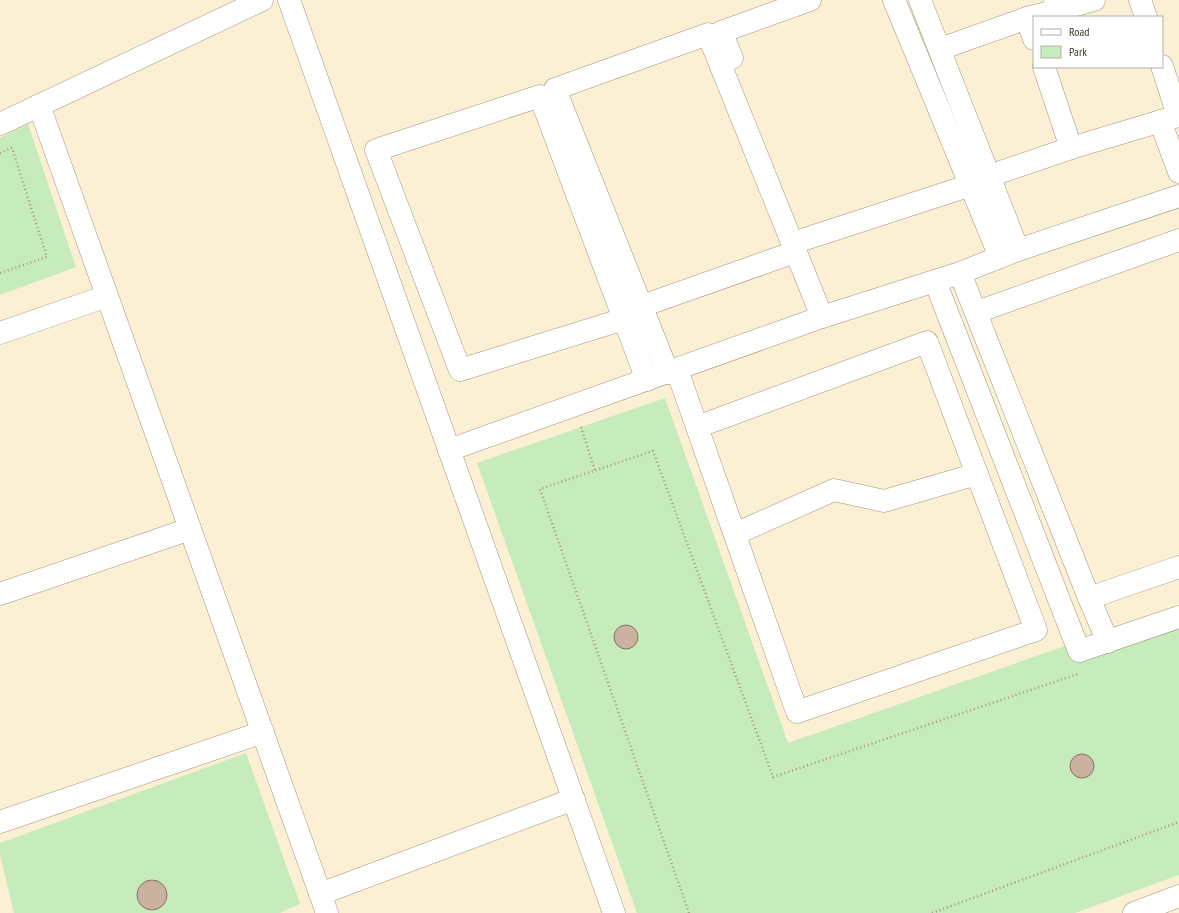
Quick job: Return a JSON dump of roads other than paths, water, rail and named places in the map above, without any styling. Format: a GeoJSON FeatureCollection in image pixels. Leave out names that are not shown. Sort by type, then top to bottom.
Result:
{"type":"FeatureCollection","features":[{"type":"Feature","properties":{"kind":"street"},"geometry":{"type":"LineString","coordinates":[[0,124],[262,0]]}},
{"type":"Feature","properties":{"kind":"street"},"geometry":{"type":"LineString","coordinates":[[289,0],[614,913]]}},
{"type":"Feature","properties":{"kind":"street"},"geometry":{"type":"LineString","coordinates":[[810,0],[721,32],[829,315]]}},
{"type":"Feature","properties":{"kind":"street"},"geometry":{"type":"LineString","coordinates":[[894,0],[1009,253]]}},
{"type":"Feature","properties":{"kind":"street"},"geometry":{"type":"LineString","coordinates":[[920,0],[940,49],[978,186]]}},
{"type":"Feature","properties":{"kind":"street"},"geometry":{"type":"LineString","coordinates":[[940,49],[1027,18],[1057,5],[1094,0]]}},
{"type":"Feature","properties":{"kind":"street"},"geometry":{"type":"LineString","coordinates":[[1140,0],[1146,16]]}},
{"type":"Feature","properties":{"kind":"street"},"geometry":{"type":"LineString","coordinates":[[1027,18],[1033,36]]}},
{"type":"Feature","properties":{"kind":"street"},"geometry":{"type":"LineString","coordinates":[[698,427],[927,342],[1036,630],[797,712],[698,427],[642,306],[555,88],[708,34],[803,246]]}},
{"type":"Feature","properties":{"kind":"street"},"geometry":{"type":"LineString","coordinates":[[1044,68],[1071,148]]}},
{"type":"Feature","properties":{"kind":"street"},"geometry":{"type":"LineString","coordinates":[[642,306],[803,246],[978,186],[1071,148],[1178,116],[1163,68]]}},
{"type":"Feature","properties":{"kind":"street"},"geometry":{"type":"LineString","coordinates":[[624,319],[460,370],[376,150],[540,96],[647,380]]}},
{"type":"Feature","properties":{"kind":"street"},"geometry":{"type":"LineString","coordinates":[[39,105],[324,903],[574,799]]}},
{"type":"Feature","properties":{"kind":"street"},"geometry":{"type":"LineString","coordinates":[[1160,121],[1179,172]]}},
{"type":"Feature","properties":{"kind":"street"},"geometry":{"type":"LineString","coordinates":[[449,450],[829,315],[960,273],[1009,253],[1179,196]]}},
{"type":"Feature","properties":{"kind":"street"},"geometry":{"type":"LineString","coordinates":[[977,312],[1179,240]]}},
{"type":"Feature","properties":{"kind":"street"},"geometry":{"type":"LineString","coordinates":[[960,273],[977,312],[1089,598],[1108,642]]}},
{"type":"Feature","properties":{"kind":"street"},"geometry":{"type":"LineString","coordinates":[[935,281],[1079,651],[1179,617]]}},
{"type":"Feature","properties":{"kind":"street"},"geometry":{"type":"LineString","coordinates":[[0,333],[107,296]]}},
{"type":"Feature","properties":{"kind":"street"},"geometry":{"type":"LineString","coordinates":[[735,534],[834,490],[884,501],[977,474]]}},
{"type":"Feature","properties":{"kind":"street"},"geometry":{"type":"LineString","coordinates":[[0,594],[190,529]]}},
{"type":"Feature","properties":{"kind":"street"},"geometry":{"type":"LineString","coordinates":[[1089,598],[1179,567]]}},
{"type":"Feature","properties":{"kind":"street"},"geometry":{"type":"LineString","coordinates":[[0,822],[263,732]]}},
{"type":"Feature","properties":{"kind":"street"},"geometry":{"type":"LineString","coordinates":[[1134,913],[1179,896]]}}]}
